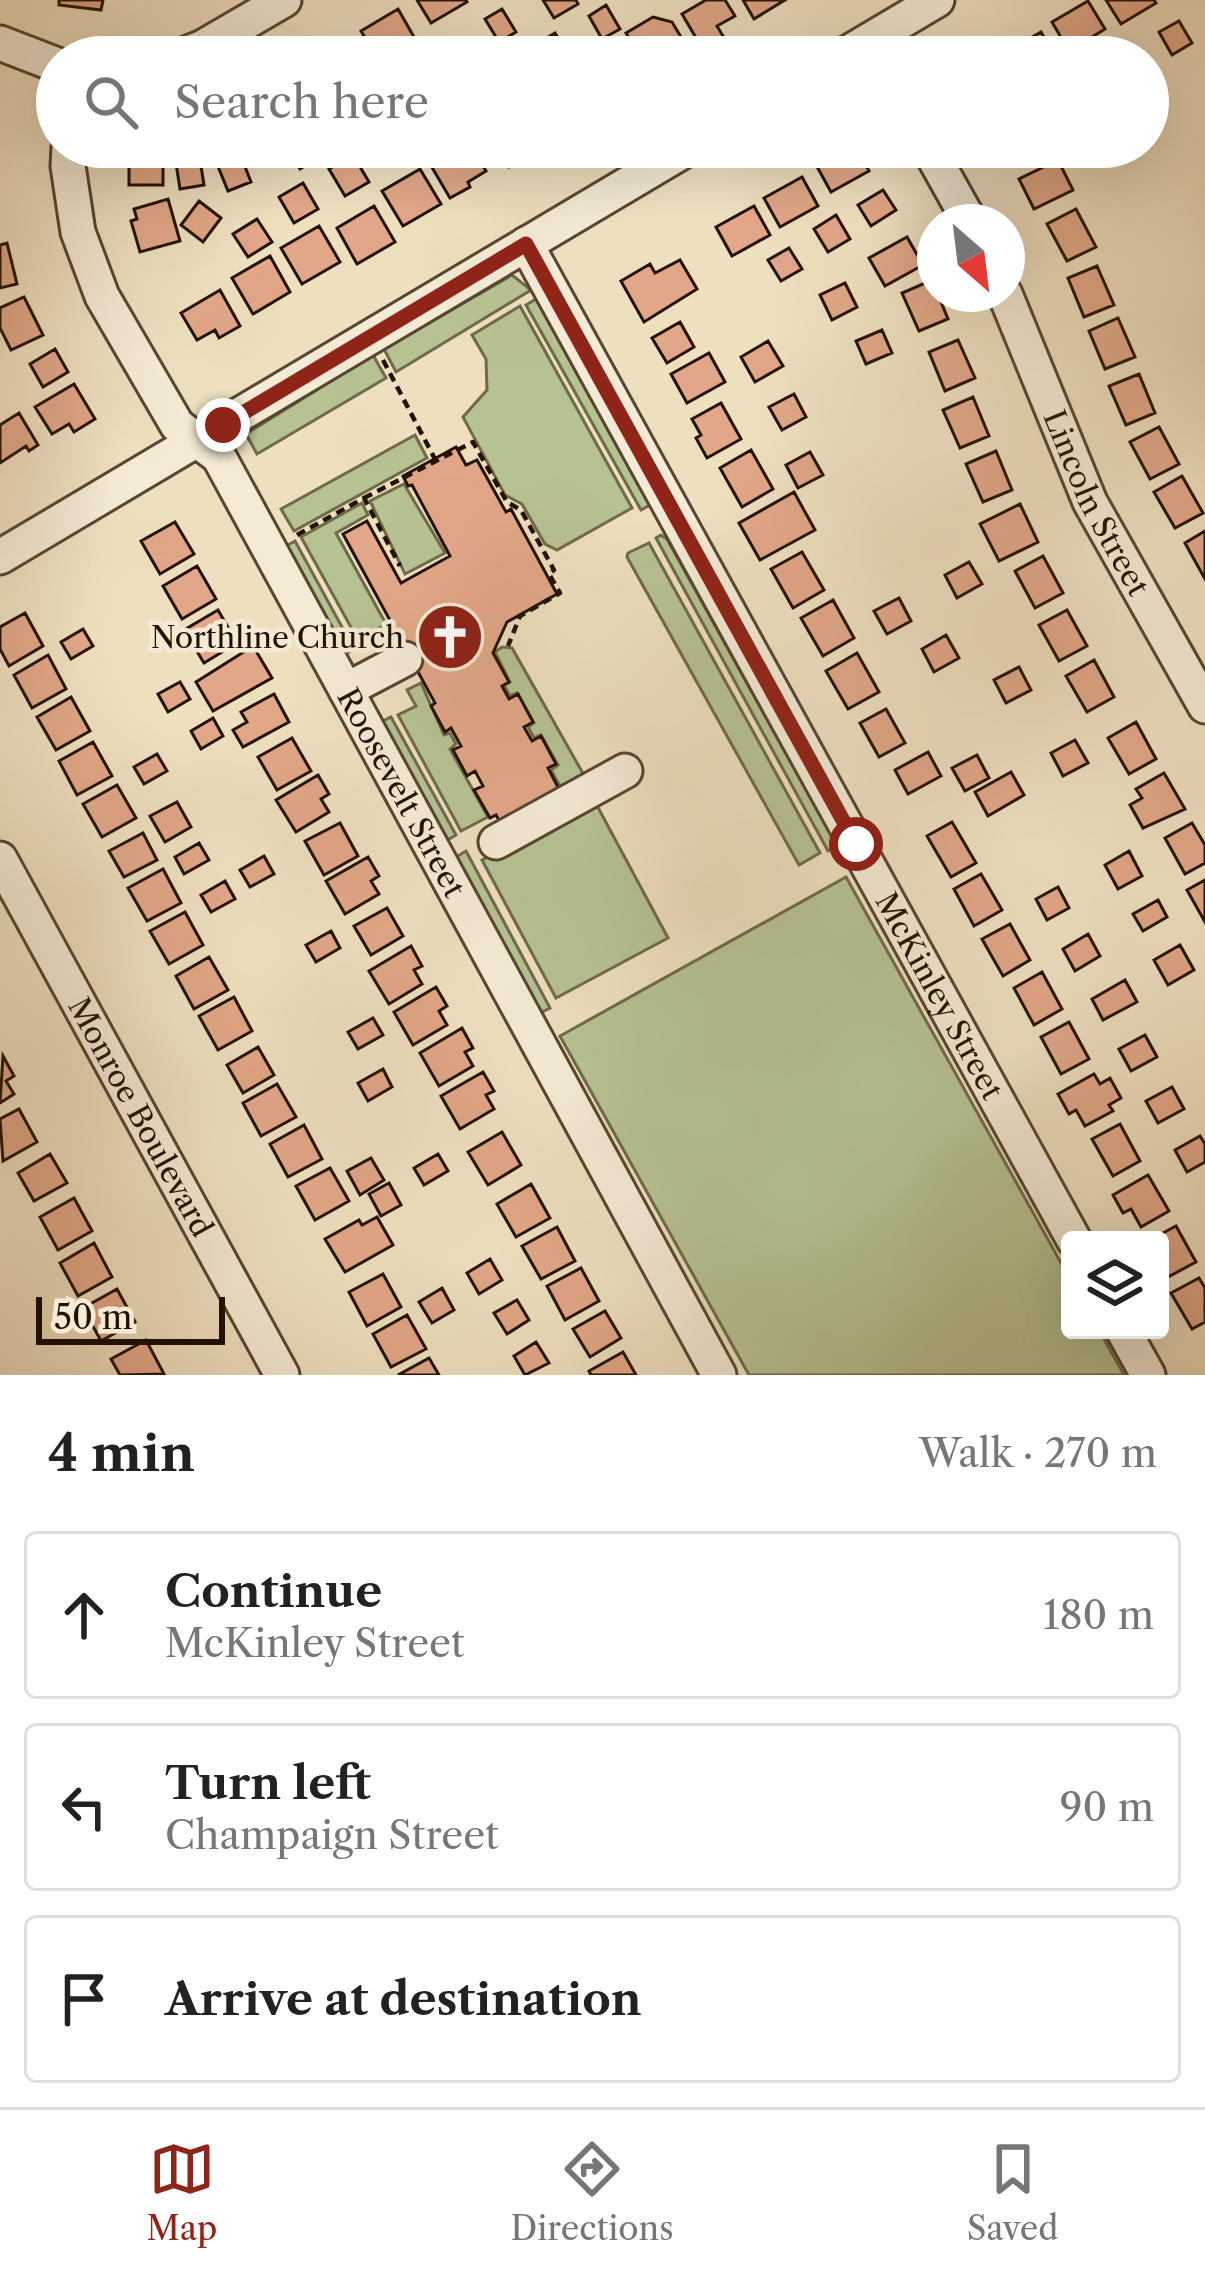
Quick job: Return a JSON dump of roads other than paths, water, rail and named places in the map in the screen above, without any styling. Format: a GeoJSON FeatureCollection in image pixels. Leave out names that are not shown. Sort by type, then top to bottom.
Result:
{"type":"FeatureCollection","features":[{"type":"Feature","properties":{"kind":"street"},"geometry":{"type":"LineString","coordinates":[[222,36],[284,0]]}},
{"type":"Feature","properties":{"kind":"street"},"geometry":{"type":"LineString","coordinates":[[885,36],[937,0]]}},
{"type":"Feature","properties":{"kind":"street"},"geometry":{"type":"LineString","coordinates":[[0,43],[36,59]]}},
{"type":"Feature","properties":{"kind":"street","name":"Roosevelt Street"},"geometry":{"type":"LineString","coordinates":[[71,168],[78,232],[102,296],[177,425],[219,457],[719,1375]]}},
{"type":"Feature","properties":{"kind":"street"},"geometry":{"type":"LineString","coordinates":[[0,557],[654,168]]}},
{"type":"Feature","properties":{"kind":"street"},"geometry":{"type":"LineString","coordinates":[[940,168],[960,204]]}},
{"type":"Feature","properties":{"kind":"street","name":"McKinley Street"},"geometry":{"type":"LineString","coordinates":[[526,244],[1069,1231]]}},
{"type":"Feature","properties":{"kind":"street","name":"Lincoln Street"},"geometry":{"type":"LineString","coordinates":[[1012,312],[1090,502],[1205,706]]}},
{"type":"Feature","properties":{"kind":"street"},"geometry":{"type":"LineString","coordinates":[[346,690],[405,658]]}},
{"type":"Feature","properties":{"kind":"street"},"geometry":{"type":"LineString","coordinates":[[496,842],[625,771]]}},
{"type":"Feature","properties":{"kind":"street","name":"Monroe Boulevard"},"geometry":{"type":"LineString","coordinates":[[0,859],[282,1375]]}},
{"type":"Feature","properties":{"kind":"street"},"geometry":{"type":"LineString","coordinates":[[1128,1339],[1148,1375]]}},
{"type":"Feature","properties":{"kind":"place","name":"Northline Church"},"geometry":{"type":"Point","coordinates":[450,637]}}]}
